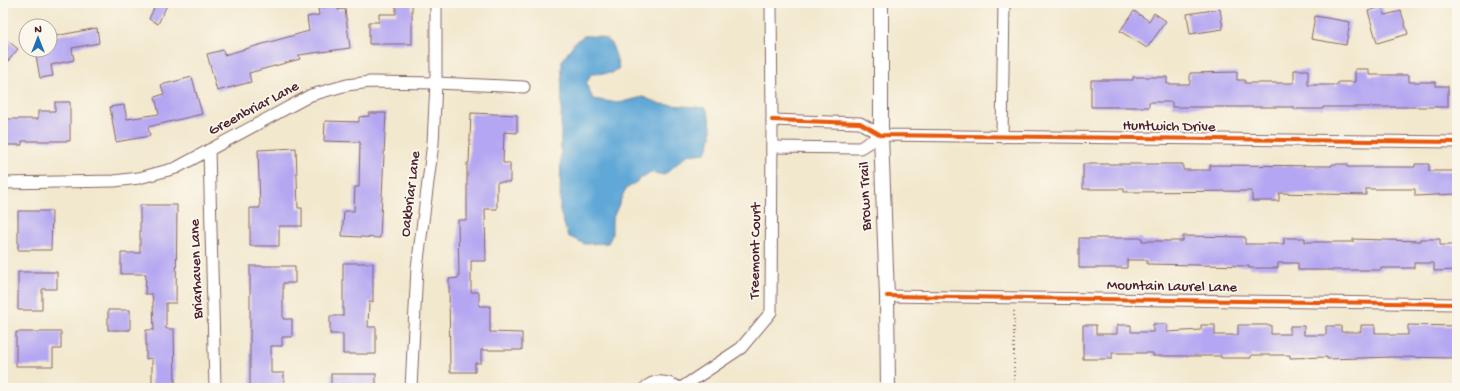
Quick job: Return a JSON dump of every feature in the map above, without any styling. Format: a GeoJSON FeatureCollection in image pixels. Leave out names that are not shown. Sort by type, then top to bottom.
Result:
{"type":"FeatureCollection","features":[{"type":"Feature","properties":{"kind":"street","name":"Oakbriar Lane"},"geometry":{"type":"LineString","coordinates":[[411,388],[417,268],[433,143],[436,83],[436,3]]}},
{"type":"Feature","properties":{"kind":"street","name":"Treemont Court"},"geometry":{"type":"LineString","coordinates":[[645,388],[655,382],[663,382],[671,383],[680,388],[741,348],[771,312],[771,3]]}},
{"type":"Feature","properties":{"kind":"street","name":"Brown Trail"},"geometry":{"type":"LineString","coordinates":[[881,3],[881,135],[887,296],[888,388]]}},
{"type":"Feature","properties":{"kind":"street"},"geometry":{"type":"LineString","coordinates":[[1002,137],[1004,3]]}},
{"type":"Feature","properties":{"kind":"street","name":"Greenbriar Lane"},"geometry":{"type":"LineString","coordinates":[[3,183],[114,181],[139,178],[176,168],[311,95],[347,85],[370,82],[524,87]]}},
{"type":"Feature","properties":{"kind":"street"},"geometry":{"type":"LineString","coordinates":[[772,120],[860,123],[881,135],[860,148],[772,147]]}},
{"type":"Feature","properties":{"kind":"street","name":"Huntwich Drive"},"geometry":{"type":"LineString","coordinates":[[881,135],[1457,142]]}},
{"type":"Feature","properties":{"kind":"street","name":"Briarhaven Lane"},"geometry":{"type":"LineString","coordinates":[[209,150],[215,388]]}},
{"type":"Feature","properties":{"kind":"street","name":"Mountain Laurel Lane"},"geometry":{"type":"LineString","coordinates":[[887,296],[1014,296],[1457,304]]}},
{"type":"Feature","properties":{"kind":"path"},"geometry":{"type":"LineString","coordinates":[[1014,296],[1014,388]]}},
{"type":"Feature","properties":{"kind":"water"},"geometry":{"type":"Polygon","coordinates":[[[584,36],[593,36],[606,39],[615,52],[619,68],[612,73],[591,74],[586,84],[593,99],[618,103],[643,97],[660,104],[706,108],[711,125],[710,142],[705,153],[687,155],[664,175],[650,172],[625,190],[612,220],[612,235],[608,243],[585,244],[568,236],[560,211],[562,61],[575,42],[584,36]]]}},
{"type":"Feature","properties":{"kind":"building"},"geometry":{"type":"Polygon","coordinates":[[[153,3],[168,3],[158,24],[149,19],[154,8],[153,3]]]}},
{"type":"Feature","properties":{"kind":"building"},"geometry":{"type":"Polygon","coordinates":[[[396,3],[412,3],[412,44],[369,44],[369,22],[379,22],[379,14],[396,14],[396,3]]]}},
{"type":"Feature","properties":{"kind":"building"},"geometry":{"type":"Polygon","coordinates":[[[338,5],[338,10],[345,9],[350,48],[299,55],[300,59],[249,73],[251,82],[217,91],[207,54],[223,50],[224,55],[309,31],[307,17],[319,15],[318,8],[338,5]]]}},
{"type":"Feature","properties":{"kind":"building"},"geometry":{"type":"Polygon","coordinates":[[[1382,7],[1385,15],[1401,11],[1408,34],[1377,43],[1368,11],[1382,7]]]}},
{"type":"Feature","properties":{"kind":"building"},"geometry":{"type":"Polygon","coordinates":[[[1220,9],[1223,29],[1190,34],[1187,14],[1220,9]]]}},
{"type":"Feature","properties":{"kind":"building"},"geometry":{"type":"Polygon","coordinates":[[[1134,11],[1149,21],[1154,13],[1166,21],[1147,48],[1120,31],[1134,11]]]}},
{"type":"Feature","properties":{"kind":"building"},"geometry":{"type":"Polygon","coordinates":[[[1315,16],[1350,22],[1346,45],[1311,39],[1315,16]]]}},
{"type":"Feature","properties":{"kind":"building"},"geometry":{"type":"Polygon","coordinates":[[[97,28],[99,43],[72,48],[74,60],[51,65],[53,76],[40,78],[36,58],[58,58],[58,35],[97,28]]]}},
{"type":"Feature","properties":{"kind":"building"},"geometry":{"type":"Polygon","coordinates":[[[3,37],[18,49],[3,67],[3,37]]]}},
{"type":"Feature","properties":{"kind":"building"},"geometry":{"type":"Polygon","coordinates":[[[1355,69],[1369,69],[1369,75],[1409,75],[1409,82],[1436,82],[1436,86],[1448,86],[1448,107],[1323,107],[1323,109],[1294,109],[1294,107],[1172,107],[1172,102],[1149,102],[1149,107],[1091,107],[1091,80],[1133,80],[1133,77],[1167,77],[1167,84],[1190,84],[1190,73],[1237,72],[1237,80],[1245,80],[1245,83],[1294,83],[1294,70],[1308,70],[1308,85],[1338,85],[1338,82],[1355,82],[1355,69]]]}},
{"type":"Feature","properties":{"kind":"building"},"geometry":{"type":"Polygon","coordinates":[[[192,77],[202,114],[148,127],[150,136],[116,142],[110,107],[124,105],[127,119],[159,114],[155,97],[164,94],[161,85],[192,77]]]}},
{"type":"Feature","properties":{"kind":"building"},"geometry":{"type":"Polygon","coordinates":[[[55,102],[70,102],[70,141],[22,141],[22,145],[3,145],[3,119],[38,119],[38,111],[55,111],[55,102]]]}},
{"type":"Feature","properties":{"kind":"building"},"geometry":{"type":"Polygon","coordinates":[[[369,113],[386,113],[380,238],[342,236],[344,211],[354,211],[355,187],[359,187],[360,142],[324,141],[325,121],[359,122],[359,117],[369,116],[369,113]]]}},
{"type":"Feature","properties":{"kind":"building"},"geometry":{"type":"Polygon","coordinates":[[[471,113],[517,115],[517,133],[504,132],[503,163],[510,163],[510,182],[497,182],[497,209],[485,209],[486,261],[471,261],[471,292],[479,292],[479,306],[490,306],[490,332],[522,333],[522,350],[481,350],[481,363],[475,363],[475,372],[450,372],[449,279],[459,278],[458,220],[467,220],[467,163],[469,163],[471,113]]]}},
{"type":"Feature","properties":{"kind":"building"},"geometry":{"type":"Polygon","coordinates":[[[296,148],[298,208],[302,208],[302,226],[279,226],[279,246],[250,246],[250,208],[260,208],[258,150],[296,148]]]}},
{"type":"Feature","properties":{"kind":"building"},"geometry":{"type":"Polygon","coordinates":[[[1083,164],[1183,164],[1183,170],[1210,170],[1210,165],[1332,166],[1332,164],[1347,164],[1347,167],[1415,167],[1415,164],[1429,164],[1429,171],[1457,171],[1457,194],[1415,196],[1415,189],[1366,189],[1366,195],[1279,193],[1279,201],[1252,201],[1252,191],[1124,192],[1124,189],[1083,189],[1083,164]]]}},
{"type":"Feature","properties":{"kind":"building"},"geometry":{"type":"Polygon","coordinates":[[[140,205],[177,205],[176,303],[166,303],[166,329],[174,329],[175,388],[152,388],[152,358],[146,359],[146,330],[154,330],[153,303],[152,294],[145,294],[146,274],[121,274],[121,253],[140,253],[140,205]]]}},
{"type":"Feature","properties":{"kind":"building"},"geometry":{"type":"Polygon","coordinates":[[[18,211],[52,211],[51,250],[18,250],[18,211]]]}},
{"type":"Feature","properties":{"kind":"building"},"geometry":{"type":"Polygon","coordinates":[[[1183,236],[1245,237],[1245,244],[1284,244],[1284,238],[1305,238],[1305,242],[1353,242],[1353,239],[1420,241],[1420,239],[1440,239],[1440,245],[1457,245],[1457,270],[1434,271],[1434,263],[1414,263],[1414,268],[1381,268],[1381,270],[1298,270],[1298,263],[1278,263],[1278,268],[1249,268],[1249,266],[1147,264],[1147,260],[1127,260],[1127,268],[1079,268],[1079,238],[1142,238],[1142,241],[1183,241],[1183,236]]]}},
{"type":"Feature","properties":{"kind":"building"},"geometry":{"type":"Polygon","coordinates":[[[343,263],[373,263],[373,302],[369,302],[368,327],[376,327],[376,354],[343,354],[343,334],[330,334],[330,316],[343,316],[343,263]]]}},
{"type":"Feature","properties":{"kind":"building"},"geometry":{"type":"Polygon","coordinates":[[[250,266],[295,266],[295,283],[283,283],[283,319],[292,319],[292,337],[282,337],[282,346],[271,346],[271,373],[284,373],[284,388],[250,388],[250,266]]]}},
{"type":"Feature","properties":{"kind":"building"},"geometry":{"type":"Polygon","coordinates":[[[18,272],[57,272],[57,289],[42,289],[42,310],[18,310],[18,272]]]}},
{"type":"Feature","properties":{"kind":"building"},"geometry":{"type":"Polygon","coordinates":[[[108,310],[130,310],[130,330],[108,330],[108,310]]]}},
{"type":"Feature","properties":{"kind":"building"},"geometry":{"type":"Polygon","coordinates":[[[1153,324],[1167,324],[1167,332],[1201,330],[1201,325],[1215,325],[1215,335],[1238,335],[1238,325],[1271,325],[1271,334],[1290,334],[1290,326],[1304,326],[1304,335],[1326,335],[1326,326],[1341,326],[1341,332],[1361,332],[1361,325],[1375,325],[1375,333],[1408,335],[1408,325],[1457,326],[1457,358],[1394,357],[1327,359],[1327,357],[1290,358],[1290,355],[1251,355],[1251,358],[1221,358],[1221,356],[1153,356],[1153,353],[1112,353],[1112,359],[1083,359],[1083,325],[1096,325],[1096,334],[1117,334],[1117,325],[1131,325],[1131,332],[1153,332],[1153,324]]]}},
{"type":"Feature","properties":{"kind":"building"},"geometry":{"type":"Polygon","coordinates":[[[16,332],[61,332],[61,349],[53,349],[53,366],[16,366],[16,332]]]}},
{"type":"Feature","properties":{"kind":"building"},"geometry":{"type":"Polygon","coordinates":[[[331,374],[376,374],[376,388],[331,388],[331,374]]]}},
{"type":"Feature","properties":{"kind":"cycle path"},"geometry":{"type":"LineString","coordinates":[[772,120],[860,123],[881,135],[1457,142]]}},
{"type":"Feature","properties":{"kind":"cycle path"},"geometry":{"type":"LineString","coordinates":[[887,296],[1457,304]]}}]}
